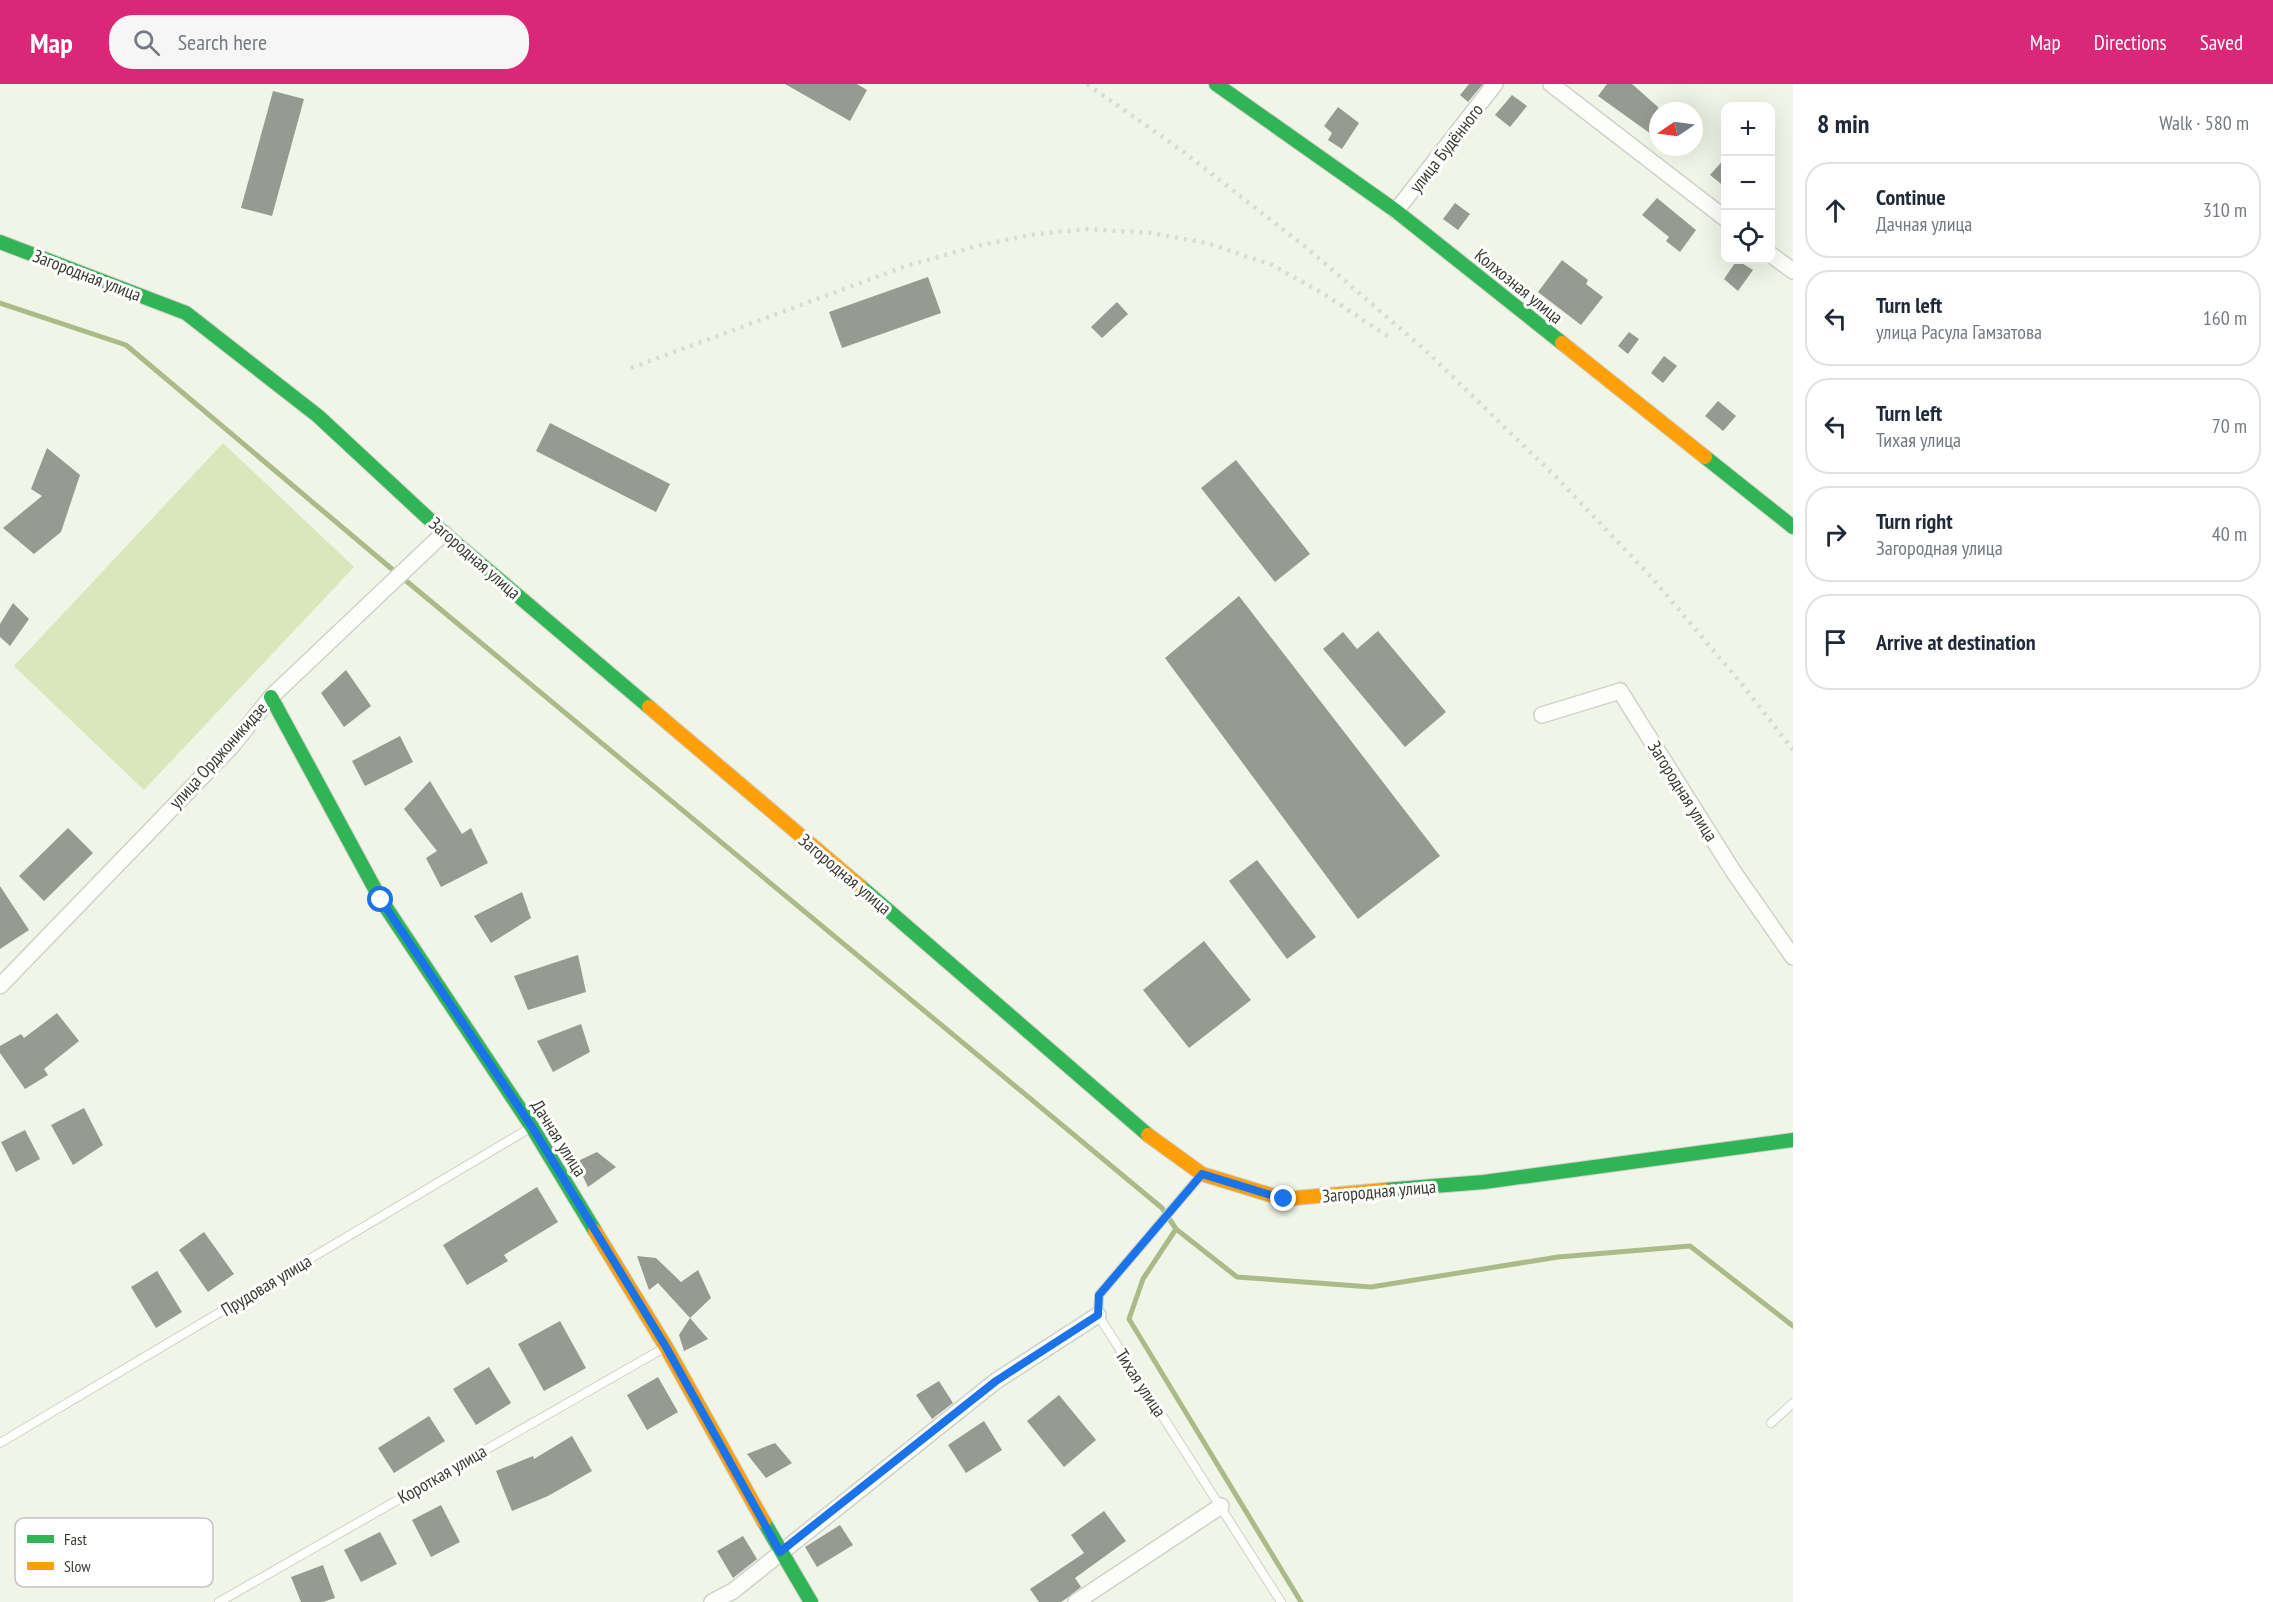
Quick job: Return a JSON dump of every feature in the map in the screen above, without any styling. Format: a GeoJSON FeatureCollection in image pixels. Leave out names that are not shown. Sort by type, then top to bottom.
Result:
{"type":"FeatureCollection","features":[{"type":"Feature","properties":{"kind":"main road","name":"Колхозная улица"},"geometry":{"type":"LineString","coordinates":[[1216,84],[1396,211],[1793,527]]}},
{"type":"Feature","properties":{"kind":"main road","name":"Загородная улица"},"geometry":{"type":"LineString","coordinates":[[0,242],[186,313],[318,416],[444,533],[899,919],[1148,1135],[1202,1174],[1284,1199],[1484,1182],[1793,1140]]}},
{"type":"Feature","properties":{"kind":"main road","name":"Дачная улица"},"geometry":{"type":"LineString","coordinates":[[271,697],[381,900],[532,1127],[666,1347],[780,1552],[811,1602]]}},
{"type":"Feature","properties":{"kind":"street","name":"улица Будённого"},"geometry":{"type":"LineString","coordinates":[[1396,211],[1495,84]]}},
{"type":"Feature","properties":{"kind":"street"},"geometry":{"type":"LineString","coordinates":[[1551,84],[1721,216]]}},
{"type":"Feature","properties":{"kind":"street"},"geometry":{"type":"LineString","coordinates":[[1775,258],[1793,271]]}},
{"type":"Feature","properties":{"kind":"street","name":"улица Орджоникидзе"},"geometry":{"type":"LineString","coordinates":[[0,986],[232,746],[271,697],[444,533]]}},
{"type":"Feature","properties":{"kind":"street","name":"Загородная улица"},"geometry":{"type":"LineString","coordinates":[[1542,715],[1620,691],[1733,871],[1793,957]]}},
{"type":"Feature","properties":{"kind":"street"},"geometry":{"type":"LineString","coordinates":[[712,1602],[734,1591],[996,1381],[1098,1315]]}},
{"type":"Feature","properties":{"kind":"street"},"geometry":{"type":"LineString","coordinates":[[1076,1602],[1221,1506]]}},
{"type":"Feature","properties":{"kind":"lane","name":"Прудовая улица"},"geometry":{"type":"LineString","coordinates":[[0,1443],[532,1127]]}},
{"type":"Feature","properties":{"kind":"lane"},"geometry":{"type":"LineString","coordinates":[[1098,1315],[1099,1295],[1202,1174]]}},
{"type":"Feature","properties":{"kind":"lane","name":"Тихая улица"},"geometry":{"type":"LineString","coordinates":[[1098,1315],[1281,1602]]}},
{"type":"Feature","properties":{"kind":"lane","name":"Короткая улица"},"geometry":{"type":"LineString","coordinates":[[219,1602],[666,1347]]}},
{"type":"Feature","properties":{"kind":"lane"},"geometry":{"type":"LineString","coordinates":[[1771,1423],[1793,1403]]}},
{"type":"Feature","properties":{"kind":"green space"},"geometry":{"type":"Polygon","coordinates":[[[223,443],[354,567],[144,790],[14,666],[223,443]]]}},
{"type":"Feature","properties":{"kind":"building"},"geometry":{"type":"Polygon","coordinates":[[[785,84],[857,84],[867,90],[850,121],[785,84]]]}},
{"type":"Feature","properties":{"kind":"building"},"geometry":{"type":"Polygon","coordinates":[[[1469,84],[1483,84],[1468,102],[1460,95],[1469,84]]]}},
{"type":"Feature","properties":{"kind":"building"},"geometry":{"type":"Polygon","coordinates":[[[1607,84],[1632,84],[1652,102],[1649,102],[1649,133],[1598,96],[1607,84]]]}},
{"type":"Feature","properties":{"kind":"building"},"geometry":{"type":"Polygon","coordinates":[[[273,91],[304,99],[272,216],[241,208],[273,91]]]}},
{"type":"Feature","properties":{"kind":"building"},"geometry":{"type":"Polygon","coordinates":[[[1512,95],[1527,106],[1510,127],[1495,115],[1512,95]]]}},
{"type":"Feature","properties":{"kind":"building"},"geometry":{"type":"Polygon","coordinates":[[[1338,107],[1359,123],[1342,149],[1328,140],[1332,133],[1324,126],[1338,107]]]}},
{"type":"Feature","properties":{"kind":"building"},"geometry":{"type":"Polygon","coordinates":[[[1721,163],[1721,184],[1710,175],[1721,163]]]}},
{"type":"Feature","properties":{"kind":"building"},"geometry":{"type":"Polygon","coordinates":[[[1657,198],[1696,230],[1680,252],[1666,241],[1669,237],[1642,215],[1657,198]]]}},
{"type":"Feature","properties":{"kind":"building"},"geometry":{"type":"Polygon","coordinates":[[[1455,203],[1470,214],[1458,230],[1443,219],[1455,203]]]}},
{"type":"Feature","properties":{"kind":"building"},"geometry":{"type":"Polygon","coordinates":[[[1562,260],[1588,280],[1586,284],[1603,297],[1581,325],[1538,292],[1562,260]]]}},
{"type":"Feature","properties":{"kind":"building"},"geometry":{"type":"Polygon","coordinates":[[[1734,264],[1743,264],[1753,270],[1738,291],[1724,279],[1734,264]]]}},
{"type":"Feature","properties":{"kind":"building"},"geometry":{"type":"Polygon","coordinates":[[[928,277],[941,313],[842,348],[829,312],[928,277]]]}},
{"type":"Feature","properties":{"kind":"building"},"geometry":{"type":"Polygon","coordinates":[[[1117,302],[1128,314],[1102,338],[1091,327],[1117,302]]]}},
{"type":"Feature","properties":{"kind":"building"},"geometry":{"type":"Polygon","coordinates":[[[1629,332],[1639,339],[1628,354],[1618,346],[1629,332]]]}},
{"type":"Feature","properties":{"kind":"building"},"geometry":{"type":"Polygon","coordinates":[[[1664,356],[1677,366],[1663,383],[1651,373],[1664,356]]]}},
{"type":"Feature","properties":{"kind":"building"},"geometry":{"type":"Polygon","coordinates":[[[1718,401],[1736,416],[1723,431],[1705,416],[1718,401]]]}},
{"type":"Feature","properties":{"kind":"building"},"geometry":{"type":"Polygon","coordinates":[[[550,423],[670,484],[656,512],[536,451],[550,423]]]}},
{"type":"Feature","properties":{"kind":"building"},"geometry":{"type":"Polygon","coordinates":[[[47,448],[80,475],[61,532],[34,554],[3,528],[42,496],[31,489],[47,448]]]}},
{"type":"Feature","properties":{"kind":"building"},"geometry":{"type":"Polygon","coordinates":[[[1236,460],[1310,554],[1275,582],[1201,488],[1236,460]]]}},
{"type":"Feature","properties":{"kind":"building"},"geometry":{"type":"Polygon","coordinates":[[[1239,596],[1440,856],[1358,919],[1165,658],[1239,596]]]}},
{"type":"Feature","properties":{"kind":"building"},"geometry":{"type":"Polygon","coordinates":[[[13,603],[29,619],[10,646],[0,637],[0,624],[13,603]]]}},
{"type":"Feature","properties":{"kind":"building"},"geometry":{"type":"Polygon","coordinates":[[[1378,631],[1446,712],[1405,747],[1323,649],[1343,632],[1357,649],[1378,631]]]}},
{"type":"Feature","properties":{"kind":"building"},"geometry":{"type":"Polygon","coordinates":[[[346,670],[371,706],[344,727],[321,693],[346,670]]]}},
{"type":"Feature","properties":{"kind":"building"},"geometry":{"type":"Polygon","coordinates":[[[400,736],[413,762],[365,786],[352,761],[400,736]]]}},
{"type":"Feature","properties":{"kind":"building"},"geometry":{"type":"Polygon","coordinates":[[[430,781],[462,834],[471,828],[488,863],[441,887],[426,858],[437,851],[404,809],[430,781]]]}},
{"type":"Feature","properties":{"kind":"building"},"geometry":{"type":"Polygon","coordinates":[[[68,828],[93,853],[44,901],[19,876],[68,828]]]}},
{"type":"Feature","properties":{"kind":"building"},"geometry":{"type":"Polygon","coordinates":[[[1257,860],[1316,937],[1287,959],[1229,881],[1257,860]]]}},
{"type":"Feature","properties":{"kind":"building"},"geometry":{"type":"Polygon","coordinates":[[[0,886],[29,930],[0,949],[0,886]]]}},
{"type":"Feature","properties":{"kind":"building"},"geometry":{"type":"Polygon","coordinates":[[[522,892],[531,918],[491,943],[474,916],[522,892]]]}},
{"type":"Feature","properties":{"kind":"building"},"geometry":{"type":"Polygon","coordinates":[[[1204,941],[1251,1000],[1189,1048],[1143,990],[1204,941]]]}},
{"type":"Feature","properties":{"kind":"building"},"geometry":{"type":"Polygon","coordinates":[[[578,955],[586,992],[528,1010],[514,976],[578,955]]]}},
{"type":"Feature","properties":{"kind":"building"},"geometry":{"type":"Polygon","coordinates":[[[57,1013],[79,1041],[44,1069],[48,1075],[25,1089],[0,1053],[0,1046],[21,1034],[24,1038],[57,1013]]]}},
{"type":"Feature","properties":{"kind":"building"},"geometry":{"type":"Polygon","coordinates":[[[581,1024],[590,1052],[553,1072],[537,1041],[581,1024]]]}},
{"type":"Feature","properties":{"kind":"building"},"geometry":{"type":"Polygon","coordinates":[[[84,1108],[103,1145],[73,1165],[51,1125],[84,1108]]]}},
{"type":"Feature","properties":{"kind":"building"},"geometry":{"type":"Polygon","coordinates":[[[25,1130],[40,1159],[16,1172],[1,1142],[25,1130]]]}},
{"type":"Feature","properties":{"kind":"building"},"geometry":{"type":"Polygon","coordinates":[[[597,1152],[616,1167],[588,1187],[576,1162],[597,1152]]]}},
{"type":"Feature","properties":{"kind":"building"},"geometry":{"type":"Polygon","coordinates":[[[537,1187],[558,1222],[504,1255],[508,1261],[467,1285],[443,1245],[537,1187]]]}},
{"type":"Feature","properties":{"kind":"building"},"geometry":{"type":"Polygon","coordinates":[[[204,1232],[234,1274],[208,1292],[179,1250],[204,1232]]]}},
{"type":"Feature","properties":{"kind":"building"},"geometry":{"type":"Polygon","coordinates":[[[637,1256],[656,1258],[681,1282],[698,1270],[711,1298],[690,1318],[658,1283],[649,1290],[637,1256]]]}},
{"type":"Feature","properties":{"kind":"building"},"geometry":{"type":"Polygon","coordinates":[[[157,1271],[182,1312],[156,1328],[131,1287],[157,1271]]]}},
{"type":"Feature","properties":{"kind":"building"},"geometry":{"type":"Polygon","coordinates":[[[690,1318],[708,1339],[684,1351],[679,1335],[690,1318]]]}},
{"type":"Feature","properties":{"kind":"building"},"geometry":{"type":"Polygon","coordinates":[[[560,1321],[586,1368],[544,1391],[518,1344],[560,1321]]]}},
{"type":"Feature","properties":{"kind":"building"},"geometry":{"type":"Polygon","coordinates":[[[489,1367],[511,1403],[476,1425],[453,1389],[489,1367]]]}},
{"type":"Feature","properties":{"kind":"building"},"geometry":{"type":"Polygon","coordinates":[[[658,1377],[678,1412],[647,1430],[627,1395],[658,1377]]]}},
{"type":"Feature","properties":{"kind":"building"},"geometry":{"type":"Polygon","coordinates":[[[939,1381],[953,1403],[932,1419],[916,1395],[939,1381]]]}},
{"type":"Feature","properties":{"kind":"building"},"geometry":{"type":"Polygon","coordinates":[[[1059,1395],[1096,1440],[1064,1467],[1027,1421],[1059,1395]]]}},
{"type":"Feature","properties":{"kind":"building"},"geometry":{"type":"Polygon","coordinates":[[[429,1416],[445,1441],[394,1473],[378,1448],[429,1416]]]}},
{"type":"Feature","properties":{"kind":"building"},"geometry":{"type":"Polygon","coordinates":[[[984,1421],[1002,1450],[966,1473],[948,1445],[984,1421]]]}},
{"type":"Feature","properties":{"kind":"building"},"geometry":{"type":"Polygon","coordinates":[[[572,1436],[592,1471],[548,1496],[512,1511],[496,1471],[533,1456],[534,1459],[572,1436]]]}},
{"type":"Feature","properties":{"kind":"building"},"geometry":{"type":"Polygon","coordinates":[[[775,1443],[792,1463],[766,1478],[747,1454],[775,1443]]]}},
{"type":"Feature","properties":{"kind":"building"},"geometry":{"type":"Polygon","coordinates":[[[441,1505],[460,1542],[431,1557],[412,1520],[441,1505]]]}},
{"type":"Feature","properties":{"kind":"building"},"geometry":{"type":"Polygon","coordinates":[[[1104,1511],[1126,1541],[1075,1578],[1081,1587],[1067,1598],[1061,1602],[1039,1602],[1030,1589],[1084,1553],[1071,1535],[1104,1511]]]}},
{"type":"Feature","properties":{"kind":"building"},"geometry":{"type":"Polygon","coordinates":[[[840,1525],[853,1545],[817,1567],[805,1547],[840,1525]]]}},
{"type":"Feature","properties":{"kind":"building"},"geometry":{"type":"Polygon","coordinates":[[[380,1532],[397,1564],[361,1582],[344,1550],[380,1532]]]}},
{"type":"Feature","properties":{"kind":"building"},"geometry":{"type":"Polygon","coordinates":[[[743,1536],[757,1559],[733,1578],[717,1551],[743,1536]]]}},
{"type":"Feature","properties":{"kind":"building"},"geometry":{"type":"Polygon","coordinates":[[[323,1565],[335,1598],[323,1602],[301,1602],[291,1577],[323,1565]]]}},
{"type":"Feature","properties":{"kind":"waterway"},"geometry":{"type":"LineString","coordinates":[[0,303],[126,345],[393,570],[1162,1208],[1176,1229],[1237,1277],[1371,1287],[1558,1257],[1690,1246],[1793,1326]]}},
{"type":"Feature","properties":{"kind":"waterway"},"geometry":{"type":"LineString","coordinates":[[1176,1229],[1143,1279],[1129,1319],[1301,1602]]}},
{"type":"Feature","properties":{"kind":"railway"},"geometry":{"type":"LineString","coordinates":[[1087,84],[1181,150],[1308,249],[1425,350],[1559,480],[1652,578],[1741,683],[1793,750]]}},
{"type":"Feature","properties":{"kind":"railway"},"geometry":{"type":"LineString","coordinates":[[631,368],[906,266],[977,246],[1030,235],[1086,229],[1151,233],[1207,243],[1272,265],[1324,294],[1389,337]]}},
{"type":"Feature","properties":{"kind":"traffic: fast"},"geometry":{"type":"LineString","coordinates":[[1216,84],[1396,211],[1562,343]]}},
{"type":"Feature","properties":{"kind":"traffic: fast"},"geometry":{"type":"LineString","coordinates":[[0,242],[186,313],[318,416],[444,533],[649,707]]}},
{"type":"Feature","properties":{"kind":"traffic: fast"},"geometry":{"type":"LineString","coordinates":[[1705,457],[1793,527]]}},
{"type":"Feature","properties":{"kind":"traffic: fast"},"geometry":{"type":"LineString","coordinates":[[271,697],[381,900],[532,1127],[595,1231]]}},
{"type":"Feature","properties":{"kind":"traffic: fast"},"geometry":{"type":"LineString","coordinates":[[860,886],[1148,1135]]}},
{"type":"Feature","properties":{"kind":"traffic: fast"},"geometry":{"type":"LineString","coordinates":[[1384,1190],[1484,1182],[1793,1140]]}},
{"type":"Feature","properties":{"kind":"traffic: fast"},"geometry":{"type":"LineString","coordinates":[[764,1522],[811,1602]]}},
{"type":"Feature","properties":{"kind":"traffic: slow"},"geometry":{"type":"LineString","coordinates":[[1562,343],[1705,457]]}},
{"type":"Feature","properties":{"kind":"traffic: slow"},"geometry":{"type":"LineString","coordinates":[[649,707],[860,886]]}},
{"type":"Feature","properties":{"kind":"traffic: slow"},"geometry":{"type":"LineString","coordinates":[[1148,1135],[1202,1174],[1284,1199],[1384,1190]]}},
{"type":"Feature","properties":{"kind":"traffic: slow"},"geometry":{"type":"LineString","coordinates":[[595,1231],[666,1347],[764,1522]]}},
{"type":"Feature","properties":{"kind":"route"},"geometry":{"type":"LineString","coordinates":[[381,900],[532,1127],[666,1347],[780,1552],[996,1381],[1098,1315],[1099,1295],[1202,1174],[1284,1199]]}}]}
